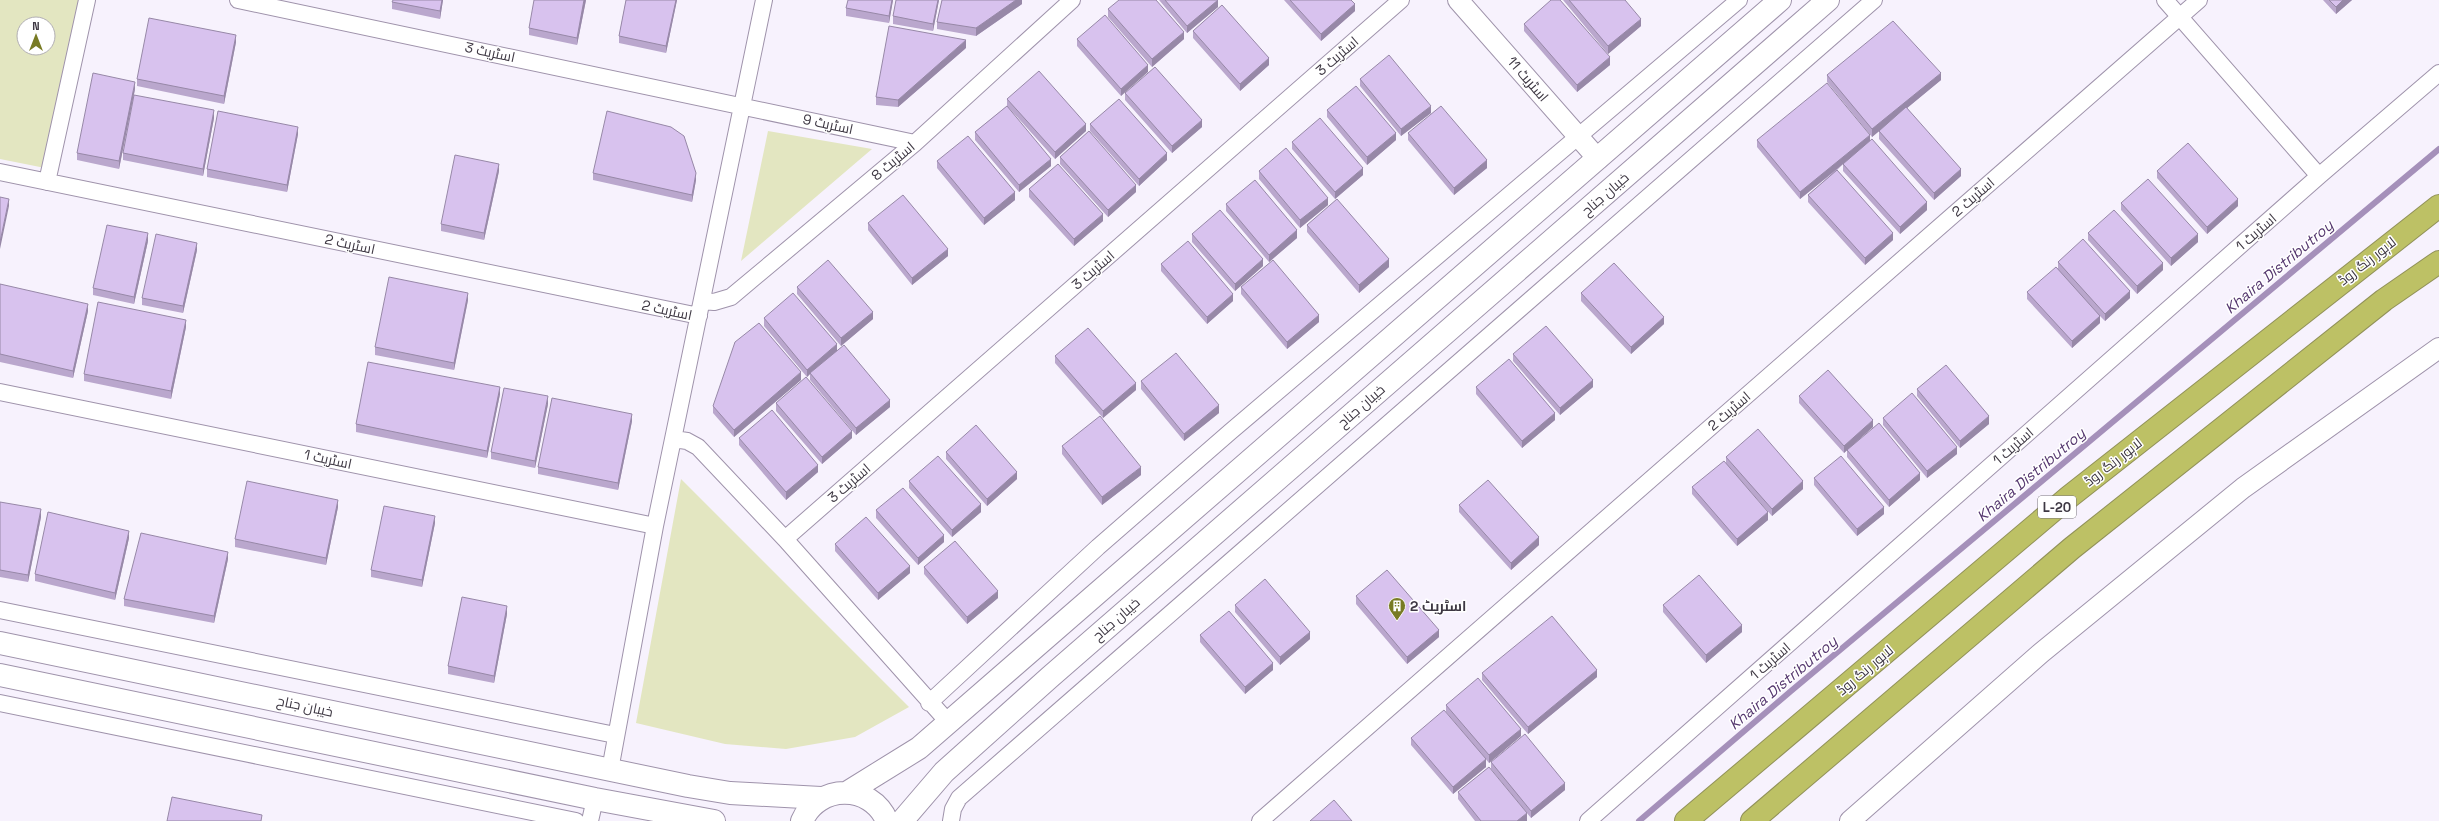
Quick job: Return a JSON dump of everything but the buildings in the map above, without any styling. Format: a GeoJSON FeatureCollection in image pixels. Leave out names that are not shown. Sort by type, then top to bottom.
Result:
{"type":"FeatureCollection","features":[{"type":"Feature","properties":{"kind":"highway","name":"لاہور رنگ روڈ"},"geometry":{"type":"LineString","coordinates":[[1686,821],[2069,497],[2439,206]]}},
{"type":"Feature","properties":{"kind":"highway","name":"L-20"},"geometry":{"type":"LineString","coordinates":[[1752,821],[2072,548],[2384,300],[2439,262]]}},
{"type":"Feature","properties":{"kind":"highway"},"geometry":{"type":"LineString","coordinates":[[2384,300],[2439,273]]}},
{"type":"Feature","properties":{"kind":"main road"},"geometry":{"type":"LineString","coordinates":[[848,792],[907,757],[1780,0]]}},
{"type":"Feature","properties":{"kind":"main road","name":"خیبان جناح"},"geometry":{"type":"LineString","coordinates":[[902,821],[944,772],[1050,677],[1828,0]]}},
{"type":"Feature","properties":{"kind":"main road","name":"خیبان جناح"},"geometry":{"type":"LineString","coordinates":[[0,643],[610,770],[730,793],[821,798]]}},
{"type":"Feature","properties":{"kind":"main road"},"geometry":{"type":"LineString","coordinates":[[0,675],[595,799],[714,821]]}},
{"type":"Feature","properties":{"kind":"main road"},"geometry":{"type":"LineString","coordinates":[[802,821],[812,806],[821,798],[834,793],[848,792],[869,799],[878,806],[887,821]]}},
{"type":"Feature","properties":{"kind":"street"},"geometry":{"type":"LineString","coordinates":[[47,182],[87,0]]}},
{"type":"Feature","properties":{"kind":"street","name":"اسٹریٹ 3"},"geometry":{"type":"LineString","coordinates":[[238,0],[741,105]]}},
{"type":"Feature","properties":{"kind":"street"},"geometry":{"type":"LineString","coordinates":[[610,770],[615,735],[655,526],[703,301],[741,105],[764,0]]}},
{"type":"Feature","properties":{"kind":"street","name":"اسٹریٹ 8"},"geometry":{"type":"LineString","coordinates":[[703,301],[714,302],[732,297],[915,143],[1072,0]]}},
{"type":"Feature","properties":{"kind":"street","name":"اسٹریٹ 3"},"geometry":{"type":"LineString","coordinates":[[785,540],[1401,0]]}},
{"type":"Feature","properties":{"kind":"street","name":"اسٹریٹ 11"},"geometry":{"type":"LineString","coordinates":[[1458,0],[1598,159]]}},
{"type":"Feature","properties":{"kind":"street"},"geometry":{"type":"LineString","coordinates":[[929,703],[1098,547],[1218,442],[1739,0]]}},
{"type":"Feature","properties":{"kind":"street"},"geometry":{"type":"LineString","coordinates":[[951,821],[952,809],[959,798],[1874,0]]}},
{"type":"Feature","properties":{"kind":"street"},"geometry":{"type":"LineString","coordinates":[[2165,0],[2319,176]]}},
{"type":"Feature","properties":{"kind":"street","name":"اسٹریٹ 2"},"geometry":{"type":"LineString","coordinates":[[1260,821],[2199,0]]}},
{"type":"Feature","properties":{"kind":"street","name":"اسٹریٹ 1"},"geometry":{"type":"LineString","coordinates":[[1588,821],[2319,176],[2439,73]]}},
{"type":"Feature","properties":{"kind":"street","name":"اسٹریٹ 9"},"geometry":{"type":"LineString","coordinates":[[741,105],[915,143]]}},
{"type":"Feature","properties":{"kind":"street","name":"اسٹریٹ 2"},"geometry":{"type":"LineString","coordinates":[[0,172],[699,316]]}},
{"type":"Feature","properties":{"kind":"street"},"geometry":{"type":"LineString","coordinates":[[1850,821],[2041,653],[2243,488],[2439,348]]}},
{"type":"Feature","properties":{"kind":"street","name":"اسٹریٹ 1"},"geometry":{"type":"LineString","coordinates":[[0,392],[655,526]]}},
{"type":"Feature","properties":{"kind":"street"},"geometry":{"type":"LineString","coordinates":[[674,439],[687,441],[698,447],[785,540],[929,703],[948,722]]}},
{"type":"Feature","properties":{"kind":"street"},"geometry":{"type":"LineString","coordinates":[[0,610],[615,735]]}},
{"type":"Feature","properties":{"kind":"street"},"geometry":{"type":"LineString","coordinates":[[0,703],[576,821]]}},
{"type":"Feature","properties":{"kind":"street"},"geometry":{"type":"LineString","coordinates":[[590,821],[595,799]]}},
{"type":"Feature","properties":{"kind":"green space"},"geometry":{"type":"Polygon","coordinates":[[[0,0],[80,0],[45,168],[0,159],[0,0]]]}},
{"type":"Feature","properties":{"kind":"green space"},"geometry":{"type":"Polygon","coordinates":[[[768,131],[872,149],[741,261],[768,131]]]}},
{"type":"Feature","properties":{"kind":"green space"},"geometry":{"type":"Polygon","coordinates":[[[681,479],[909,707],[855,737],[786,749],[725,744],[636,723],[681,479]]]}},
{"type":"Feature","properties":{"kind":"waterway","name":"Khaira Distributroy"},"geometry":{"type":"LineString","coordinates":[[1639,821],[1791,691],[2439,149]]}},
{"type":"Feature","properties":{"kind":"place","name":"اسٹریٹ 2"},"geometry":{"type":"Point","coordinates":[1397,621]}}]}
